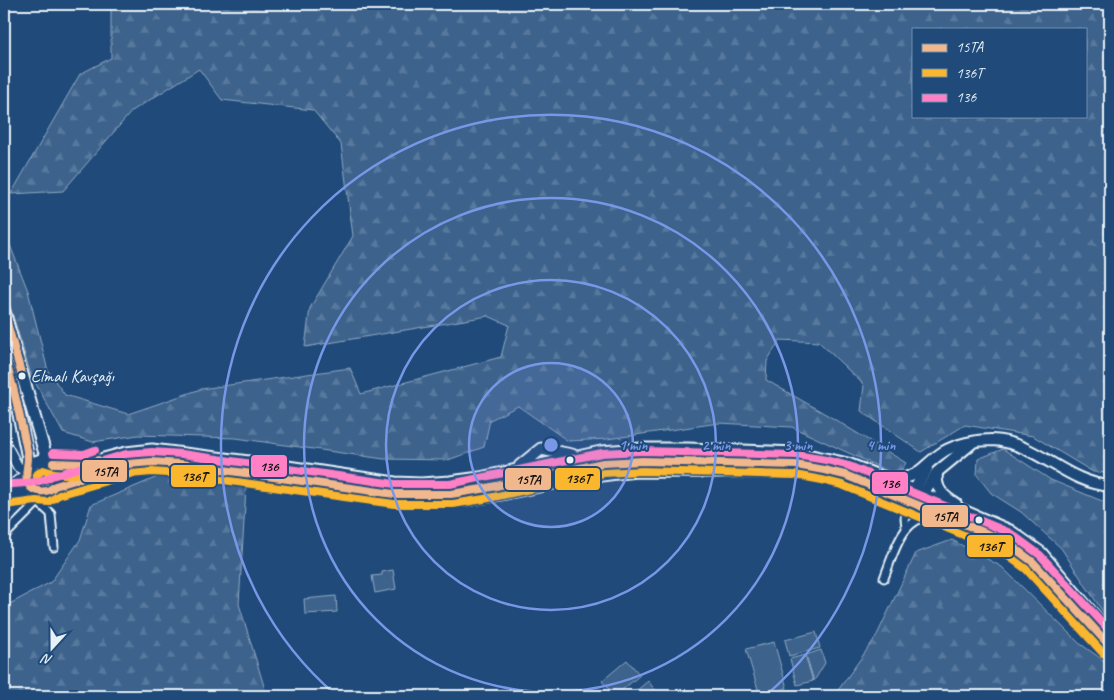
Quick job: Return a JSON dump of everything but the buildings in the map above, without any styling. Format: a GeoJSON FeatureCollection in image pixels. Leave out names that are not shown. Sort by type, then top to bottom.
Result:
{"type":"FeatureCollection","features":[{"type":"Feature","properties":{"kind":"highway"},"geometry":{"type":"LineString","coordinates":[[4,312],[44,450],[58,472],[58,482],[44,493]]}},
{"type":"Feature","properties":{"kind":"highway"},"geometry":{"type":"LineString","coordinates":[[4,356],[12,381],[28,458],[28,484],[44,493],[128,464],[152,462],[386,493],[421,495],[451,494],[482,489],[603,463],[651,461],[796,465],[845,475],[947,516],[998,538],[1019,550],[1033,562],[1110,646]]}},
{"type":"Feature","properties":{"kind":"highway"},"geometry":{"type":"LineString","coordinates":[[27,471],[34,462],[39,460],[85,464],[126,453],[152,450],[274,465],[386,482],[421,484],[480,478],[601,452],[641,449],[798,453],[848,464],[1010,531],[1041,553],[1110,632]]}},
{"type":"Feature","properties":{"kind":"main road"},"geometry":{"type":"LineString","coordinates":[[910,501],[920,498],[919,492],[944,451],[954,446],[990,440],[1009,442],[1029,450],[1070,474],[1101,486],[1110,486]]}},
{"type":"Feature","properties":{"kind":"main road"},"geometry":{"type":"LineString","coordinates":[[883,478],[895,479],[933,468]]}},
{"type":"Feature","properties":{"kind":"main road"},"geometry":{"type":"LineString","coordinates":[[933,468],[940,492],[977,516]]}},
{"type":"Feature","properties":{"kind":"street"},"geometry":{"type":"LineString","coordinates":[[4,441],[18,467],[27,471],[4,491]]}},
{"type":"Feature","properties":{"kind":"street"},"geometry":{"type":"LineString","coordinates":[[4,495],[44,493]]}},
{"type":"Feature","properties":{"kind":"street"},"geometry":{"type":"LineString","coordinates":[[4,536],[44,493]]}},
{"type":"Feature","properties":{"kind":"street"},"geometry":{"type":"LineString","coordinates":[[44,493],[51,514],[54,547]]}},
{"type":"Feature","properties":{"kind":"street"},"geometry":{"type":"LineString","coordinates":[[906,528],[905,518],[910,501]]}},
{"type":"Feature","properties":{"kind":"street"},"geometry":{"type":"LineString","coordinates":[[884,578],[906,528],[912,522],[923,516],[947,516]]}},
{"type":"Feature","properties":{"kind":"green space"},"geometry":{"type":"Polygon","coordinates":[[[111,4],[1110,4],[1110,473],[1093,472],[1033,436],[965,425],[921,452],[861,411],[864,385],[819,342],[780,340],[767,361],[766,380],[906,463],[902,469],[890,472],[792,427],[719,423],[607,439],[568,441],[518,406],[490,420],[484,447],[448,460],[384,459],[236,438],[138,435],[93,442],[63,433],[31,375],[4,286],[4,239],[8,240],[28,291],[48,371],[65,395],[128,414],[201,389],[350,368],[361,394],[501,357],[509,325],[488,316],[305,347],[310,308],[353,236],[341,144],[313,110],[222,100],[199,69],[132,111],[63,191],[11,194],[80,74],[111,58],[111,4]]]}},
{"type":"Feature","properties":{"kind":"green space"},"geometry":{"type":"Polygon","coordinates":[[[1003,449],[1051,480],[1102,501],[1110,502],[1110,618],[1103,612],[1061,548],[1021,512],[991,493],[977,475],[978,459],[1003,449]]]}},
{"type":"Feature","properties":{"kind":"green space"},"geometry":{"type":"Polygon","coordinates":[[[160,476],[199,479],[246,488],[239,604],[267,696],[4,696],[4,607],[51,582],[80,540],[91,505],[160,476]]]}},
{"type":"Feature","properties":{"kind":"green space"},"geometry":{"type":"Polygon","coordinates":[[[952,540],[1002,567],[1079,643],[1110,665],[1110,696],[834,696],[876,637],[916,553],[952,540]]]}},
{"type":"Feature","properties":{"kind":"green space"},"geometry":{"type":"Polygon","coordinates":[[[393,570],[396,589],[375,593],[372,576],[382,575],[382,572],[393,570]]]}},
{"type":"Feature","properties":{"kind":"green space"},"geometry":{"type":"Polygon","coordinates":[[[336,596],[337,612],[305,614],[304,599],[336,596]]]}},
{"type":"Feature","properties":{"kind":"green space"},"geometry":{"type":"Polygon","coordinates":[[[816,632],[820,648],[789,656],[785,640],[816,632]]]}},
{"type":"Feature","properties":{"kind":"green space"},"geometry":{"type":"Polygon","coordinates":[[[774,642],[787,688],[760,696],[746,649],[774,642]]]}},
{"type":"Feature","properties":{"kind":"green space"},"geometry":{"type":"Polygon","coordinates":[[[821,650],[825,663],[814,681],[806,655],[821,650]]]}},
{"type":"Feature","properties":{"kind":"green space"},"geometry":{"type":"Polygon","coordinates":[[[805,655],[813,681],[797,685],[790,659],[805,655]]]}},
{"type":"Feature","properties":{"kind":"green space"},"geometry":{"type":"Polygon","coordinates":[[[627,660],[640,675],[615,696],[602,681],[627,660]]]}},
{"type":"Feature","properties":{"kind":"green space"},"geometry":{"type":"Polygon","coordinates":[[[648,681],[660,696],[630,696],[648,681]]]}},
{"type":"Feature","properties":{"kind":"transit line","name":"15TA"},"geometry":{"type":"LineString","coordinates":[[4,312],[22,376]]}},
{"type":"Feature","properties":{"kind":"transit line","name":"15TA"},"geometry":{"type":"LineString","coordinates":[[4,356],[27,450],[27,481],[37,491],[49,490],[55,486],[128,464],[152,462],[181,464],[394,494],[451,494],[603,463],[642,461],[796,465],[845,475],[1005,541],[1033,562],[1110,646]]}},
{"type":"Feature","properties":{"kind":"transit line","name":"136"},"geometry":{"type":"LineString","coordinates":[[53,453],[84,454],[95,450]]}},
{"type":"Feature","properties":{"kind":"transit line","name":"136"},"geometry":{"type":"LineString","coordinates":[[4,485],[47,479],[126,454],[152,452],[182,454],[395,484],[450,484],[602,453],[642,451],[796,455],[849,466],[1010,533],[1040,555],[1110,631]]}},
{"type":"Feature","properties":{"kind":"transit line","name":"15TA"},"geometry":{"type":"LineString","coordinates":[[53,463],[85,464],[98,460]]}},
{"type":"Feature","properties":{"kind":"transit line","name":"136T"},"geometry":{"type":"LineString","coordinates":[[36,475],[43,470],[72,474],[101,470]]}},
{"type":"Feature","properties":{"kind":"transit line","name":"136T"},"geometry":{"type":"LineString","coordinates":[[5,505],[36,501],[48,502],[59,495],[130,474],[152,472],[180,474],[394,504],[453,504],[604,473],[642,471],[795,475],[842,485],[1000,550],[1026,569],[1103,653]]}},
{"type":"Feature","properties":{"kind":"place","name":"Elmalı Kavşağı"},"geometry":{"type":"Point","coordinates":[22,376]}}]}
